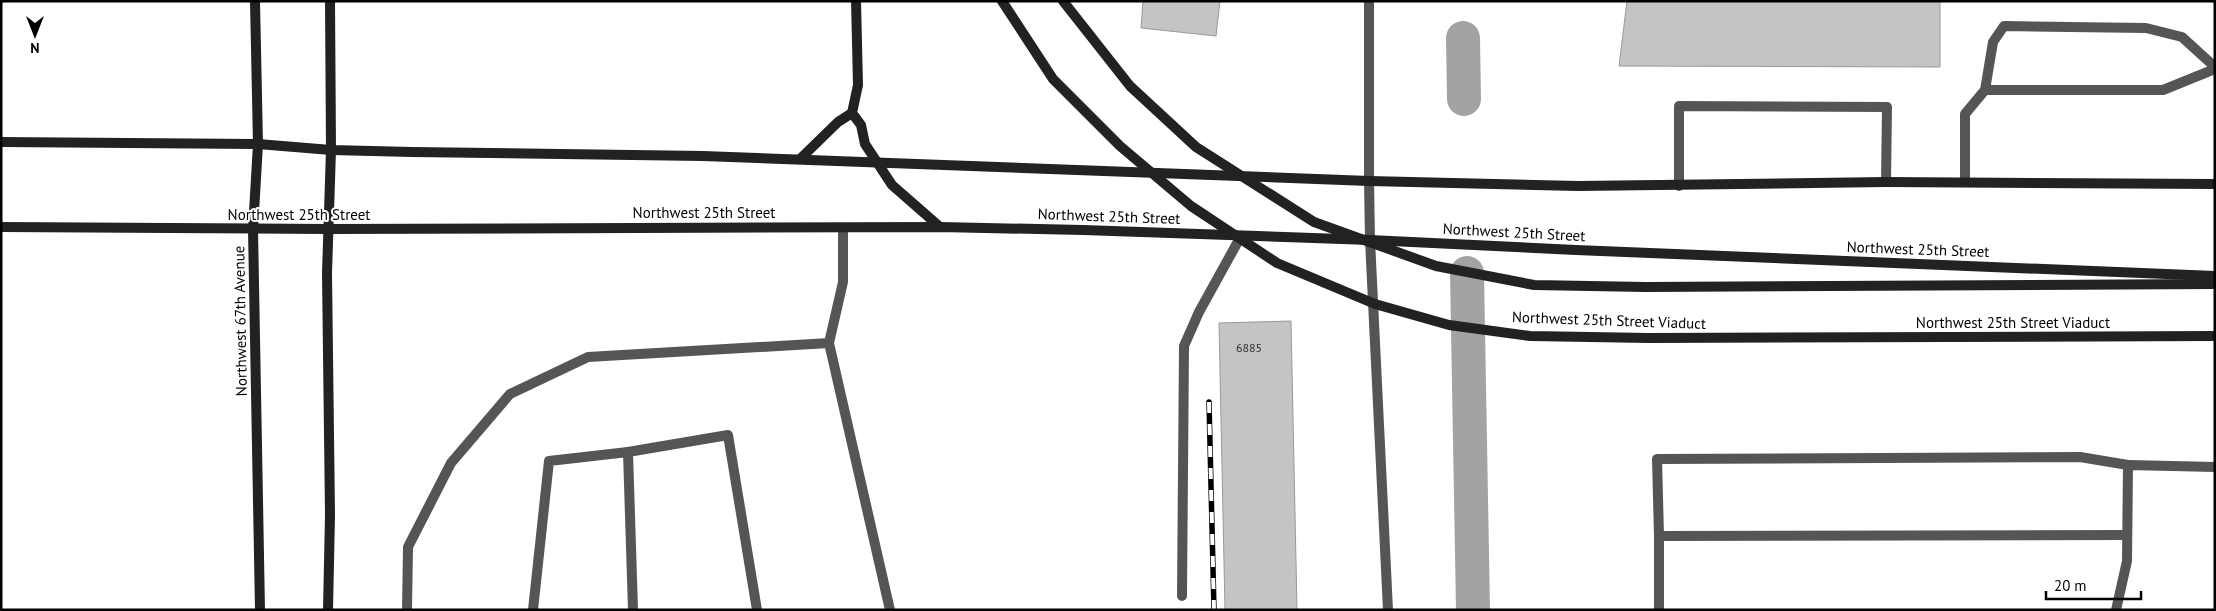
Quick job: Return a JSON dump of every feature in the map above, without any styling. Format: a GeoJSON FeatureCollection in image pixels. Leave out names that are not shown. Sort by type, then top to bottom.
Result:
{"type":"FeatureCollection","features":[{"type":"Feature","properties":{"kind":"street","name":"Northwest 67th Avenue"},"geometry":{"type":"LineString","coordinates":[[254,1],[258,144],[253,229],[260,610]]}},
{"type":"Feature","properties":{"kind":"street"},"geometry":{"type":"LineString","coordinates":[[328,610],[330,515],[327,229],[331,150],[330,1]]}},
{"type":"Feature","properties":{"kind":"street"},"geometry":{"type":"LineString","coordinates":[[800,159],[838,122],[852,113],[858,85],[856,1]]}},
{"type":"Feature","properties":{"kind":"street","name":"Northwest 25th Street Viaduct"},"geometry":{"type":"LineString","coordinates":[[1002,1],[1053,78],[1120,146],[1191,206],[1277,262],[1375,304],[1439,322],[1530,336],[1649,338],[2215,336]]}},
{"type":"Feature","properties":{"kind":"street"},"geometry":{"type":"LineString","coordinates":[[1062,1],[1130,86],[1196,147],[1314,222],[1436,266],[1534,285],[1645,287],[2215,284]]}},
{"type":"Feature","properties":{"kind":"street"},"geometry":{"type":"LineString","coordinates":[[1369,1],[1370,240],[1388,610]]}},
{"type":"Feature","properties":{"kind":"street"},"geometry":{"type":"LineString","coordinates":[[1965,182],[1965,114],[1985,90],[1993,42],[2004,26],[2146,28],[2182,37],[2215,68],[2163,90],[1985,90]]}},
{"type":"Feature","properties":{"kind":"street"},"geometry":{"type":"LineString","coordinates":[[1679,186],[1679,106],[1887,107],[1886,182]]}},
{"type":"Feature","properties":{"kind":"street"},"geometry":{"type":"LineString","coordinates":[[852,113],[862,126],[865,144],[896,190],[940,227]]}},
{"type":"Feature","properties":{"kind":"street"},"geometry":{"type":"LineString","coordinates":[[1,142],[258,144],[331,150],[800,159],[1369,181],[1578,186],[1886,182],[2215,184]]}},
{"type":"Feature","properties":{"kind":"street","name":"Northwest 25th Street"},"geometry":{"type":"LineString","coordinates":[[1,227],[253,229],[940,227],[1082,230],[1370,240],[1586,251],[2215,276]]}},
{"type":"Feature","properties":{"kind":"street"},"geometry":{"type":"LineString","coordinates":[[843,228],[843,282],[829,343],[890,610]]}},
{"type":"Feature","properties":{"kind":"street"},"geometry":{"type":"LineString","coordinates":[[1182,596],[1184,346],[1198,312],[1240,236]]}},
{"type":"Feature","properties":{"kind":"street"},"geometry":{"type":"LineString","coordinates":[[407,610],[408,547],[451,463],[510,394],[588,358],[829,343]]}},
{"type":"Feature","properties":{"kind":"street"},"geometry":{"type":"LineString","coordinates":[[533,610],[549,461],[628,452],[728,435],[757,610]]}},
{"type":"Feature","properties":{"kind":"street"},"geometry":{"type":"LineString","coordinates":[[628,452],[633,610]]}},
{"type":"Feature","properties":{"kind":"street"},"geometry":{"type":"LineString","coordinates":[[1659,610],[1657,459],[2080,457],[2128,465],[2215,467]]}},
{"type":"Feature","properties":{"kind":"street"},"geometry":{"type":"LineString","coordinates":[[2116,610],[2128,561],[2128,465]]}},
{"type":"Feature","properties":{"kind":"street"},"geometry":{"type":"LineString","coordinates":[[1659,536],[2128,535]]}},
{"type":"Feature","properties":{"kind":"building"},"geometry":{"type":"Polygon","coordinates":[[[1143,1],[1220,1],[1216,36],[1141,28],[1143,1]]]}},
{"type":"Feature","properties":{"kind":"building"},"geometry":{"type":"Polygon","coordinates":[[[1627,1],[1940,1],[1940,67],[1619,66],[1627,1]]]}},
{"type":"Feature","properties":{"kind":"building"},"geometry":{"type":"Polygon","coordinates":[[[1291,321],[1297,610],[1225,610],[1219,323],[1291,321]]]}},
{"type":"Feature","properties":{"kind":"waterway"},"geometry":{"type":"LineString","coordinates":[[1463,38],[1464,99]]}},
{"type":"Feature","properties":{"kind":"waterway"},"geometry":{"type":"LineString","coordinates":[[1467,273],[1473,610]]}},
{"type":"Feature","properties":{"kind":"railway"},"geometry":{"type":"LineString","coordinates":[[1209,402],[1214,610]]}}]}
